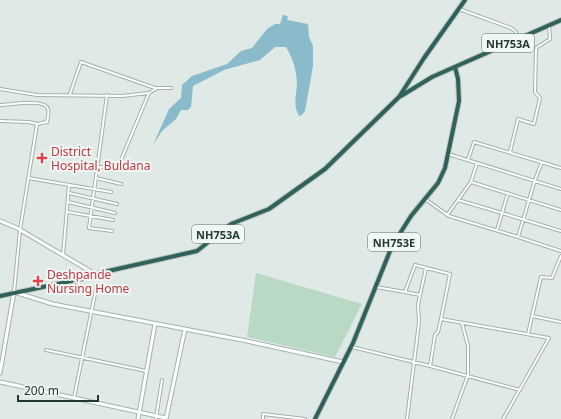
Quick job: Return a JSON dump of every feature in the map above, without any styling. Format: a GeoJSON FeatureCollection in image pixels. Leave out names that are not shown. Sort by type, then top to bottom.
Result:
{"type":"FeatureCollection","features":[{"type":"Feature","properties":{"kind":"highway"},"geometry":{"type":"LineString","coordinates":[[399,97],[424,58],[465,0]]}},
{"type":"Feature","properties":{"kind":"highway","name":"NH753A"},"geometry":{"type":"LineString","coordinates":[[0,296],[90,277],[95,274],[197,251],[231,224],[269,209],[325,169],[399,97],[432,77],[561,20]]}},
{"type":"Feature","properties":{"kind":"highway","name":"NH753E"},"geometry":{"type":"LineString","coordinates":[[315,419],[351,347],[374,287],[392,246],[411,216],[438,183],[445,168],[459,101],[458,79],[455,67]]}},
{"type":"Feature","properties":{"kind":"street"},"geometry":{"type":"LineString","coordinates":[[459,8],[515,30],[519,38]]}},
{"type":"Feature","properties":{"kind":"street"},"geometry":{"type":"LineString","coordinates":[[510,152],[518,119],[534,124],[540,98],[536,92],[536,48],[550,40],[549,26]]}},
{"type":"Feature","properties":{"kind":"street"},"geometry":{"type":"LineString","coordinates":[[69,94],[81,62],[155,88],[171,88]]}},
{"type":"Feature","properties":{"kind":"street"},"geometry":{"type":"LineString","coordinates":[[98,167],[118,167],[149,93],[155,88]]}},
{"type":"Feature","properties":{"kind":"street"},"geometry":{"type":"LineString","coordinates":[[0,89],[37,95],[107,95],[149,93]]}},
{"type":"Feature","properties":{"kind":"street"},"geometry":{"type":"LineString","coordinates":[[107,95],[89,228],[112,232]]}},
{"type":"Feature","properties":{"kind":"street"},"geometry":{"type":"LineString","coordinates":[[0,105],[43,104],[48,110],[47,122],[36,124],[29,122],[0,121]]}},
{"type":"Feature","properties":{"kind":"street"},"geometry":{"type":"LineString","coordinates":[[0,373],[14,292],[20,230],[36,124]]}},
{"type":"Feature","properties":{"kind":"street"},"geometry":{"type":"LineString","coordinates":[[468,160],[474,142],[561,168]]}},
{"type":"Feature","properties":{"kind":"street"},"geometry":{"type":"LineString","coordinates":[[448,154],[561,189]]}},
{"type":"Feature","properties":{"kind":"street"},"geometry":{"type":"LineString","coordinates":[[518,237],[542,162]]}},
{"type":"Feature","properties":{"kind":"street"},"geometry":{"type":"LineString","coordinates":[[447,215],[471,182],[477,163]]}},
{"type":"Feature","properties":{"kind":"street"},"geometry":{"type":"LineString","coordinates":[[28,178],[94,188],[110,192]]}},
{"type":"Feature","properties":{"kind":"street"},"geometry":{"type":"LineString","coordinates":[[96,178],[121,184]]}},
{"type":"Feature","properties":{"kind":"street"},"geometry":{"type":"LineString","coordinates":[[471,182],[561,210]]}},
{"type":"Feature","properties":{"kind":"street"},"geometry":{"type":"LineString","coordinates":[[64,255],[69,185]]}},
{"type":"Feature","properties":{"kind":"street"},"geometry":{"type":"LineString","coordinates":[[69,193],[117,204]]}},
{"type":"Feature","properties":{"kind":"street"},"geometry":{"type":"LineString","coordinates":[[497,230],[508,193]]}},
{"type":"Feature","properties":{"kind":"street"},"geometry":{"type":"LineString","coordinates":[[425,199],[447,215],[561,251]]}},
{"type":"Feature","properties":{"kind":"street"},"geometry":{"type":"LineString","coordinates":[[458,200],[561,231]]}},
{"type":"Feature","properties":{"kind":"street"},"geometry":{"type":"LineString","coordinates":[[68,202],[91,206],[115,213]]}},
{"type":"Feature","properties":{"kind":"street"},"geometry":{"type":"LineString","coordinates":[[68,212],[113,220]]}},
{"type":"Feature","properties":{"kind":"street"},"geometry":{"type":"LineString","coordinates":[[0,222],[20,230],[95,274]]}},
{"type":"Feature","properties":{"kind":"street"},"geometry":{"type":"LineString","coordinates":[[528,334],[541,277],[552,278],[561,256]]}},
{"type":"Feature","properties":{"kind":"street"},"geometry":{"type":"LineString","coordinates":[[405,292],[415,265],[450,274],[438,332],[435,335],[430,366]]}},
{"type":"Feature","properties":{"kind":"street"},"geometry":{"type":"LineString","coordinates":[[407,419],[419,322],[418,305],[426,268]]}},
{"type":"Feature","properties":{"kind":"street"},"geometry":{"type":"LineString","coordinates":[[74,398],[97,284]]}},
{"type":"Feature","properties":{"kind":"street"},"geometry":{"type":"LineString","coordinates":[[374,287],[420,295]]}},
{"type":"Feature","properties":{"kind":"street"},"geometry":{"type":"LineString","coordinates":[[14,292],[53,304],[185,329],[343,362]]}},
{"type":"Feature","properties":{"kind":"street"},"geometry":{"type":"LineString","coordinates":[[532,316],[561,322]]}},
{"type":"Feature","properties":{"kind":"street"},"geometry":{"type":"LineString","coordinates":[[441,318],[549,338],[503,419]]}},
{"type":"Feature","properties":{"kind":"street"},"geometry":{"type":"LineString","coordinates":[[452,419],[468,375],[468,346],[462,323]]}},
{"type":"Feature","properties":{"kind":"street"},"geometry":{"type":"LineString","coordinates":[[138,419],[155,324]]}},
{"type":"Feature","properties":{"kind":"street"},"geometry":{"type":"LineString","coordinates":[[0,382],[156,418],[167,419],[185,329]]}},
{"type":"Feature","properties":{"kind":"street"},"geometry":{"type":"LineString","coordinates":[[351,347],[468,375],[520,390]]}},
{"type":"Feature","properties":{"kind":"street"},"geometry":{"type":"LineString","coordinates":[[46,350],[147,371]]}},
{"type":"Feature","properties":{"kind":"street"},"geometry":{"type":"LineString","coordinates":[[156,418],[162,380]]}},
{"type":"Feature","properties":{"kind":"street"},"geometry":{"type":"LineString","coordinates":[[262,419],[263,414],[305,419]]}},
{"type":"Feature","properties":{"kind":"green space"},"geometry":{"type":"Polygon","coordinates":[[[256,273],[362,304],[335,357],[247,337],[256,273]]]}},
{"type":"Feature","properties":{"kind":"water"},"geometry":{"type":"Polygon","coordinates":[[[283,15],[288,16],[287,20],[308,24],[309,37],[313,46],[313,66],[305,111],[302,115],[299,116],[296,108],[295,101],[297,80],[293,60],[286,47],[275,47],[260,60],[224,70],[193,86],[191,107],[188,110],[181,110],[176,119],[162,131],[153,145],[169,109],[181,98],[182,85],[192,76],[227,64],[241,51],[252,48],[267,29],[275,24],[280,24],[283,15]]]}},
{"type":"Feature","properties":{"kind":"place","name":"District Hospital, Buldana"},"geometry":{"type":"Point","coordinates":[42,158]}},
{"type":"Feature","properties":{"kind":"place","name":"Deshpande Nursing Home"},"geometry":{"type":"Point","coordinates":[38,281]}}]}
